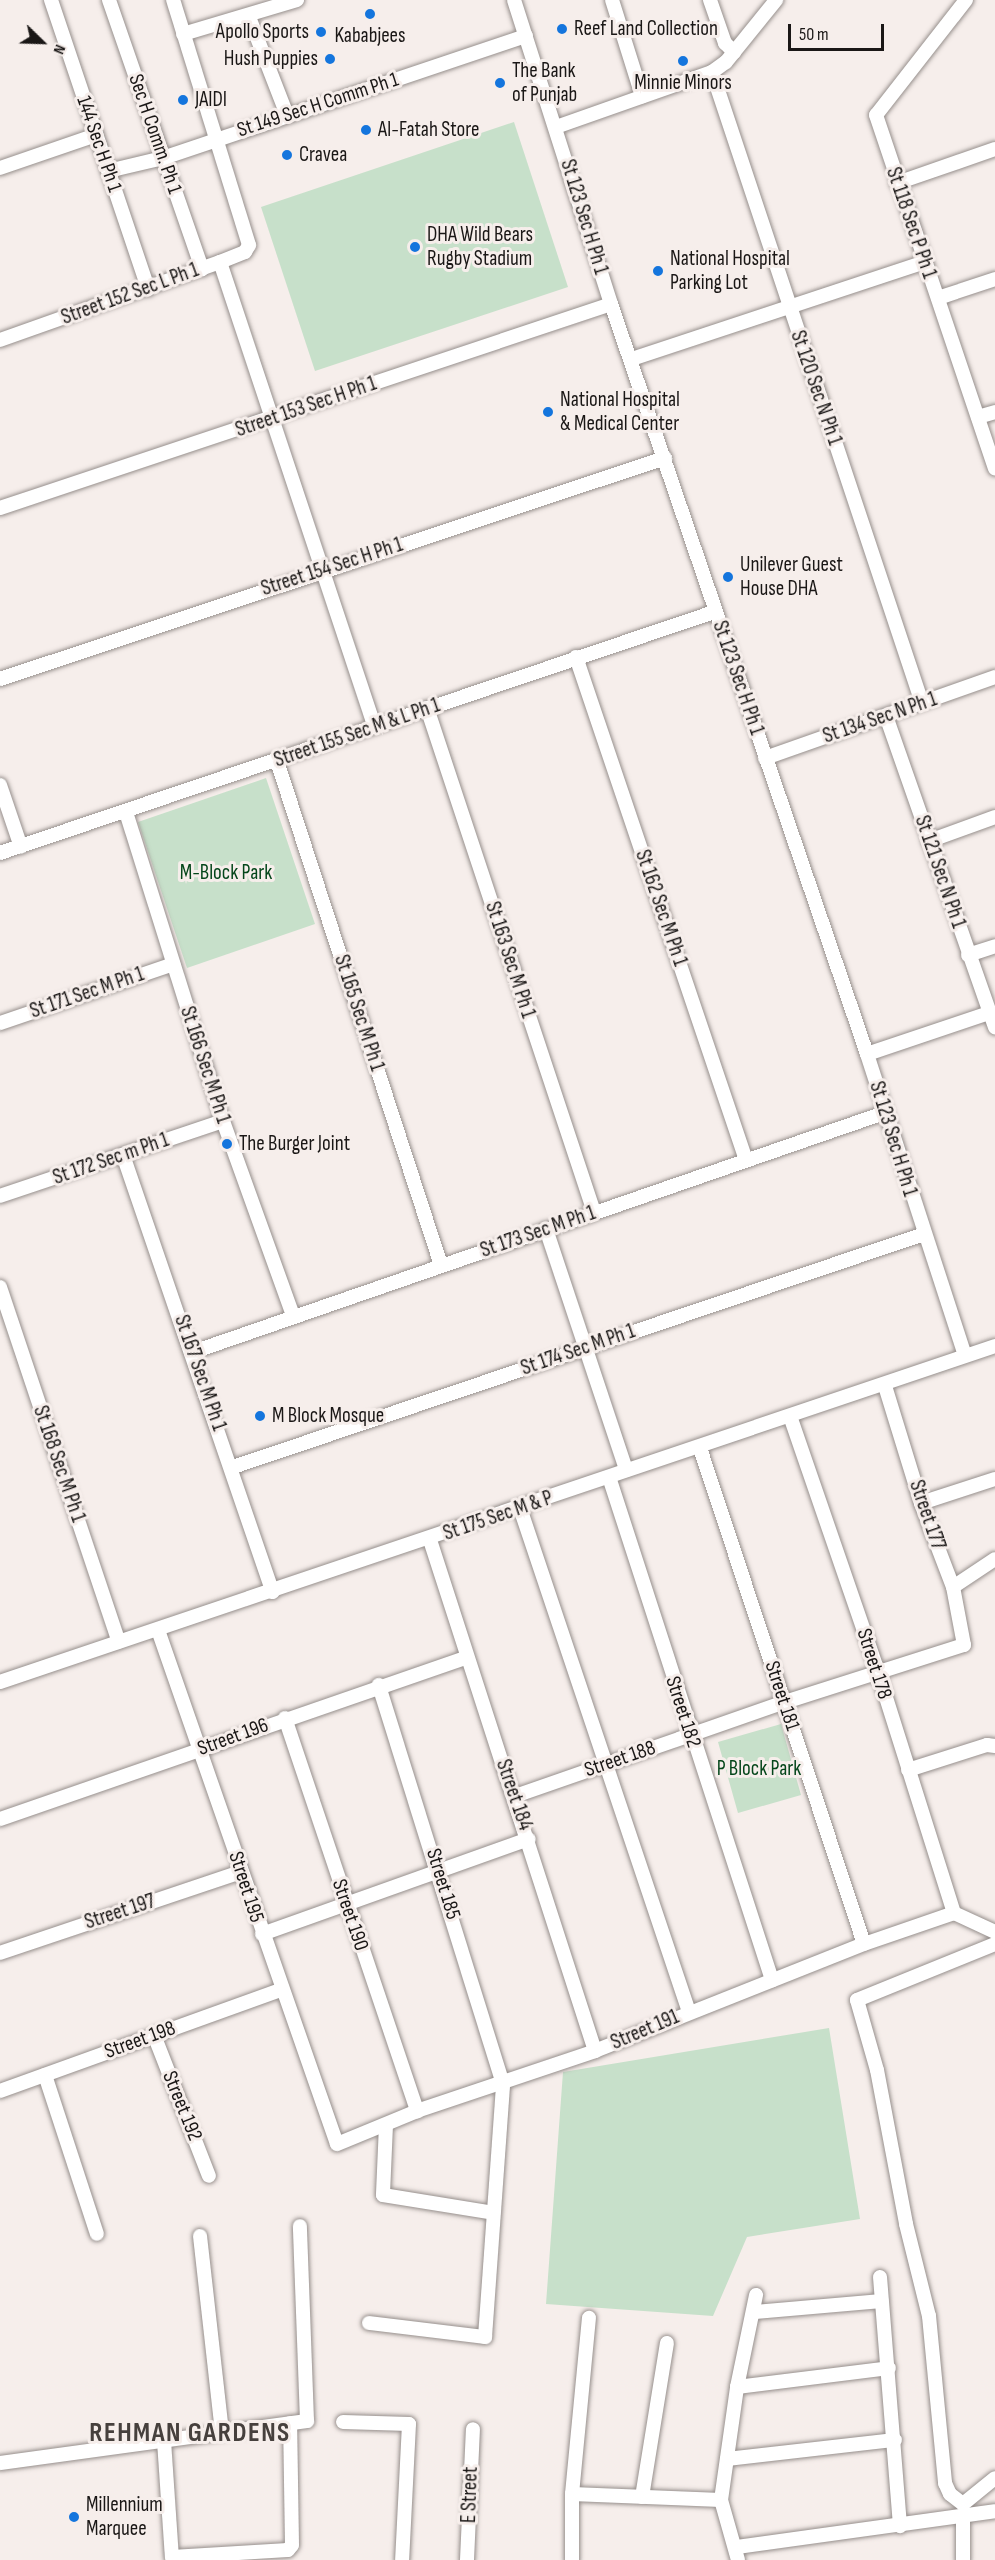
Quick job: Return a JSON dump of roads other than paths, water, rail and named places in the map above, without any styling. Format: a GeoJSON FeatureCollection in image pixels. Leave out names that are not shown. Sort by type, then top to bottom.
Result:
{"type":"FeatureCollection","features":[{"type":"Feature","properties":{"kind":"street","name":"144 Sec H Ph 1"},"geometry":{"type":"LineString","coordinates":[[51,0],[148,289]]}},
{"type":"Feature","properties":{"kind":"street","name":"Sec H Comm. Ph 1"},"geometry":{"type":"LineString","coordinates":[[109,0],[202,269]]}},
{"type":"Feature","properties":{"kind":"street"},"geometry":{"type":"LineString","coordinates":[[173,0],[217,138]]}},
{"type":"Feature","properties":{"kind":"street"},"geometry":{"type":"LineString","coordinates":[[183,34],[297,0]]}},
{"type":"Feature","properties":{"kind":"street","name":"St 123 Sec H Ph 1"},"geometry":{"type":"LineString","coordinates":[[514,0],[611,304],[632,359],[714,612],[867,1054],[884,1113],[965,1355]]}},
{"type":"Feature","properties":{"kind":"street"},"geometry":{"type":"LineString","coordinates":[[612,0],[642,96]]}},
{"type":"Feature","properties":{"kind":"street"},"geometry":{"type":"LineString","coordinates":[[710,0],[725,43],[734,52]]}},
{"type":"Feature","properties":{"kind":"street"},"geometry":{"type":"LineString","coordinates":[[556,127],[712,72],[734,52],[776,0]]}},
{"type":"Feature","properties":{"kind":"street","name":"St 118 Sec P Ph 1"},"geometry":{"type":"LineString","coordinates":[[966,0],[876,115],[923,263],[938,298],[995,469]]}},
{"type":"Feature","properties":{"kind":"street"},"geometry":{"type":"LineString","coordinates":[[249,16],[287,115]]}},
{"type":"Feature","properties":{"kind":"street","name":"St 149 Sec H Comm Ph 1"},"geometry":{"type":"LineString","coordinates":[[108,171],[163,158],[526,36]]}},
{"type":"Feature","properties":{"kind":"street","name":"St 120 Sec N Ph 1"},"geometry":{"type":"LineString","coordinates":[[712,72],[922,703]]}},
{"type":"Feature","properties":{"kind":"street"},"geometry":{"type":"LineString","coordinates":[[0,168],[96,135]]}},
{"type":"Feature","properties":{"kind":"street","name":"Street 152 Sec L Ph 1"},"geometry":{"type":"LineString","coordinates":[[0,340],[148,289],[245,252],[249,237],[217,138]]}},
{"type":"Feature","properties":{"kind":"street"},"geometry":{"type":"LineString","coordinates":[[897,183],[995,149]]}},
{"type":"Feature","properties":{"kind":"street"},"geometry":{"type":"LineString","coordinates":[[220,262],[320,570],[374,725]]}},
{"type":"Feature","properties":{"kind":"street"},"geometry":{"type":"LineString","coordinates":[[632,359],[923,263]]}},
{"type":"Feature","properties":{"kind":"street"},"geometry":{"type":"LineString","coordinates":[[938,298],[995,279]]}},
{"type":"Feature","properties":{"kind":"street","name":"Street 153 Sec H Ph 1"},"geometry":{"type":"LineString","coordinates":[[0,508],[611,304]]}},
{"type":"Feature","properties":{"kind":"street"},"geometry":{"type":"LineString","coordinates":[[978,417],[995,412]]}},
{"type":"Feature","properties":{"kind":"street","name":"Street 154 Sec H Ph 1"},"geometry":{"type":"LineString","coordinates":[[0,679],[320,570],[664,458]]}},
{"type":"Feature","properties":{"kind":"street","name":"Street 155 Sec M & L Ph 1"},"geometry":{"type":"LineString","coordinates":[[0,854],[374,725],[714,612]]}},
{"type":"Feature","properties":{"kind":"street","name":"St 162 Sec M Ph 1"},"geometry":{"type":"LineString","coordinates":[[576,657],[746,1160]]}},
{"type":"Feature","properties":{"kind":"street","name":"St 134 Sec N Ph 1"},"geometry":{"type":"LineString","coordinates":[[765,758],[995,677]]}},
{"type":"Feature","properties":{"kind":"street","name":"St 163 Sec M Ph 1"},"geometry":{"type":"LineString","coordinates":[[427,708],[594,1212]]}},
{"type":"Feature","properties":{"kind":"street","name":"St 121 Sec N Ph 1"},"geometry":{"type":"LineString","coordinates":[[886,716],[995,1028]]}},
{"type":"Feature","properties":{"kind":"street","name":"St 165 Sec M Ph 1"},"geometry":{"type":"LineString","coordinates":[[277,760],[441,1265]]}},
{"type":"Feature","properties":{"kind":"street"},"geometry":{"type":"LineString","coordinates":[[0,785],[21,847]]}},
{"type":"Feature","properties":{"kind":"street","name":"St 166 Sec M Ph 1"},"geometry":{"type":"LineString","coordinates":[[126,812],[223,1121],[292,1315]]}},
{"type":"Feature","properties":{"kind":"street"},"geometry":{"type":"LineString","coordinates":[[929,841],[995,817]]}},
{"type":"Feature","properties":{"kind":"street"},"geometry":{"type":"LineString","coordinates":[[968,955],[995,946]]}},
{"type":"Feature","properties":{"kind":"street","name":"St 171 Sec M Ph 1"},"geometry":{"type":"LineString","coordinates":[[0,1023],[173,964]]}},
{"type":"Feature","properties":{"kind":"street"},"geometry":{"type":"LineString","coordinates":[[867,1054],[990,1013]]}},
{"type":"Feature","properties":{"kind":"street","name":"St 173 Sec M Ph 1"},"geometry":{"type":"LineString","coordinates":[[193,1352],[292,1315],[884,1113]]}},
{"type":"Feature","properties":{"kind":"street","name":"St 172 Sec m Ph 1"},"geometry":{"type":"LineString","coordinates":[[0,1196],[223,1121]]}},
{"type":"Feature","properties":{"kind":"street","name":"St 167 Sec M Ph 1"},"geometry":{"type":"LineString","coordinates":[[123,1155],[233,1467],[273,1592]]}},
{"type":"Feature","properties":{"kind":"street"},"geometry":{"type":"LineString","coordinates":[[546,1229],[626,1470]]}},
{"type":"Feature","properties":{"kind":"street","name":"St 174 Sec M Ph 1"},"geometry":{"type":"LineString","coordinates":[[233,1467],[924,1234]]}},
{"type":"Feature","properties":{"kind":"street","name":"St 168 Sec M Ph 1"},"geometry":{"type":"LineString","coordinates":[[0,1287],[119,1642]]}},
{"type":"Feature","properties":{"kind":"street","name":"St 175 Sec M & P"},"geometry":{"type":"LineString","coordinates":[[0,1682],[430,1540],[626,1470],[700,1448],[885,1386],[995,1346]]}},
{"type":"Feature","properties":{"kind":"street","name":"Street 177"},"geometry":{"type":"LineString","coordinates":[[885,1386],[921,1503],[953,1587],[964,1645]]}},
{"type":"Feature","properties":{"kind":"street","name":"Street 178"},"geometry":{"type":"LineString","coordinates":[[790,1416],[878,1672],[954,1913]]}},
{"type":"Feature","properties":{"kind":"street","name":"Street 181"},"geometry":{"type":"LineString","coordinates":[[700,1448],[864,1944]]}},
{"type":"Feature","properties":{"kind":"street","name":"Street 182"},"geometry":{"type":"LineString","coordinates":[[609,1477],[690,1735],[772,1980]]}},
{"type":"Feature","properties":{"kind":"street"},"geometry":{"type":"LineString","coordinates":[[921,1503],[995,1479]]}},
{"type":"Feature","properties":{"kind":"street"},"geometry":{"type":"LineString","coordinates":[[520,1508],[689,2012]]}},
{"type":"Feature","properties":{"kind":"street","name":"Street 184"},"geometry":{"type":"LineString","coordinates":[[430,1540],[467,1658],[529,1839],[595,2051]]}},
{"type":"Feature","properties":{"kind":"street"},"geometry":{"type":"LineString","coordinates":[[953,1587],[995,1559]]}},
{"type":"Feature","properties":{"kind":"street","name":"Street 195"},"geometry":{"type":"LineString","coordinates":[[158,1629],[201,1748],[280,1990],[337,2144]]}},
{"type":"Feature","properties":{"kind":"street","name":"Street 188"},"geometry":{"type":"LineString","coordinates":[[515,1796],[784,1702],[964,1645]]}},
{"type":"Feature","properties":{"kind":"street","name":"Street 196"},"geometry":{"type":"LineString","coordinates":[[0,1818],[379,1685],[467,1658]]}},
{"type":"Feature","properties":{"kind":"street","name":"Street 185"},"geometry":{"type":"LineString","coordinates":[[379,1685],[440,1873],[503,2084]]}},
{"type":"Feature","properties":{"kind":"street","name":"Street 190"},"geometry":{"type":"LineString","coordinates":[[285,1718],[417,2111]]}},
{"type":"Feature","properties":{"kind":"street"},"geometry":{"type":"LineString","coordinates":[[908,1770],[987,1745],[995,1746]]}},
{"type":"Feature","properties":{"kind":"street"},"geometry":{"type":"LineString","coordinates":[[262,1934],[440,1873],[529,1839]]}},
{"type":"Feature","properties":{"kind":"street","name":"Street 197"},"geometry":{"type":"LineString","coordinates":[[0,1953],[241,1872]]}},
{"type":"Feature","properties":{"kind":"street"},"geometry":{"type":"LineString","coordinates":[[954,1913],[995,1932]]}},
{"type":"Feature","properties":{"kind":"street","name":"Street 191"},"geometry":{"type":"LineString","coordinates":[[337,2144],[417,2111],[503,2084],[595,2051],[864,1944],[954,1913]]}},
{"type":"Feature","properties":{"kind":"street"},"geometry":{"type":"LineString","coordinates":[[995,1944],[857,2000],[877,2070],[906,2224],[929,2316],[945,2483],[950,2494],[963,2504],[995,2478]]}},
{"type":"Feature","properties":{"kind":"street","name":"Street 198"},"geometry":{"type":"LineString","coordinates":[[0,2091],[280,1990]]}},
{"type":"Feature","properties":{"kind":"street","name":"Street 192"},"geometry":{"type":"LineString","coordinates":[[154,2035],[209,2176]]}},
{"type":"Feature","properties":{"kind":"street"},"geometry":{"type":"LineString","coordinates":[[45,2075],[98,2234]]}},
{"type":"Feature","properties":{"kind":"street"},"geometry":{"type":"LineString","coordinates":[[369,2323],[485,2337],[503,2084]]}},
{"type":"Feature","properties":{"kind":"street"},"geometry":{"type":"LineString","coordinates":[[386,2125],[383,2195],[494,2213]]}},
{"type":"Feature","properties":{"kind":"street"},"geometry":{"type":"LineString","coordinates":[[0,2463],[307,2421],[300,2226]]}},
{"type":"Feature","properties":{"kind":"street"},"geometry":{"type":"LineString","coordinates":[[200,2236],[222,2433]]}},
{"type":"Feature","properties":{"kind":"street"},"geometry":{"type":"LineString","coordinates":[[880,2277],[890,2368],[900,2526]]}},
{"type":"Feature","properties":{"kind":"street"},"geometry":{"type":"LineString","coordinates":[[756,2295],[755,2312],[737,2387],[721,2500],[737,2554],[995,2511]]}},
{"type":"Feature","properties":{"kind":"street"},"geometry":{"type":"LineString","coordinates":[[755,2312],[882,2301]]}},
{"type":"Feature","properties":{"kind":"street"},"geometry":{"type":"LineString","coordinates":[[572,2560],[572,2494],[589,2318]]}},
{"type":"Feature","properties":{"kind":"street"},"geometry":{"type":"LineString","coordinates":[[642,2497],[668,2343]]}},
{"type":"Feature","properties":{"kind":"street"},"geometry":{"type":"LineString","coordinates":[[737,2387],[890,2368]]}},
{"type":"Feature","properties":{"kind":"street"},"geometry":{"type":"LineString","coordinates":[[343,2422],[409,2424],[402,2560]]}},
{"type":"Feature","properties":{"kind":"street"},"geometry":{"type":"LineString","coordinates":[[164,2441],[172,2557],[288,2550],[292,2545],[290,2423]]}},
{"type":"Feature","properties":{"kind":"street","name":"E Street"},"geometry":{"type":"LineString","coordinates":[[467,2560],[472,2429]]}},
{"type":"Feature","properties":{"kind":"street"},"geometry":{"type":"LineString","coordinates":[[727,2459],[895,2440]]}},
{"type":"Feature","properties":{"kind":"street"},"geometry":{"type":"LineString","coordinates":[[572,2494],[721,2500]]}},
{"type":"Feature","properties":{"kind":"street"},"geometry":{"type":"LineString","coordinates":[[963,2518],[963,2560]]}},
{"type":"Feature","properties":{"kind":"place","name":"Kababjees"},"geometry":{"type":"Point","coordinates":[370,14]}},
{"type":"Feature","properties":{"kind":"place","name":"Reef Land Collection"},"geometry":{"type":"Point","coordinates":[562,29]}},
{"type":"Feature","properties":{"kind":"place","name":"Apollo Sports"},"geometry":{"type":"Point","coordinates":[321,32]}},
{"type":"Feature","properties":{"kind":"place","name":"Hush Puppies"},"geometry":{"type":"Point","coordinates":[330,59]}},
{"type":"Feature","properties":{"kind":"place","name":"Minnie Minors"},"geometry":{"type":"Point","coordinates":[683,61]}},
{"type":"Feature","properties":{"kind":"place","name":"The Bank of Punjab"},"geometry":{"type":"Point","coordinates":[500,83]}},
{"type":"Feature","properties":{"kind":"place","name":"JAIDI"},"geometry":{"type":"Point","coordinates":[183,100]}},
{"type":"Feature","properties":{"kind":"place","name":"Al-Fatah Store"},"geometry":{"type":"Point","coordinates":[366,130]}},
{"type":"Feature","properties":{"kind":"place","name":"Cravea"},"geometry":{"type":"Point","coordinates":[287,155]}},
{"type":"Feature","properties":{"kind":"place","name":"DHA Wild Bears Rugby Stadium"},"geometry":{"type":"Point","coordinates":[415,247]}},
{"type":"Feature","properties":{"kind":"place","name":"National Hospital Parking Lot"},"geometry":{"type":"Point","coordinates":[658,271]}},
{"type":"Feature","properties":{"kind":"place","name":"National Hospital & Medical Center"},"geometry":{"type":"Point","coordinates":[548,412]}},
{"type":"Feature","properties":{"kind":"place","name":"Unilever Guest House DHA"},"geometry":{"type":"Point","coordinates":[728,577]}},
{"type":"Feature","properties":{"kind":"place","name":"The Burger Joint"},"geometry":{"type":"Point","coordinates":[227,1144]}},
{"type":"Feature","properties":{"kind":"place","name":"M Block Mosque"},"geometry":{"type":"Point","coordinates":[260,1416]}},
{"type":"Feature","properties":{"kind":"place","name":"Millennium Marquee"},"geometry":{"type":"Point","coordinates":[74,2517]}},
{"type":"Feature","properties":{"kind":"district","name":"REHMAN GARDENS"},"geometry":{"type":"Point","coordinates":[190,2434]}},
{"type":"Feature","properties":{"kind":"park label","name":"M-Block Park"},"geometry":{"type":"Point","coordinates":[226,873]}},
{"type":"Feature","properties":{"kind":"park label","name":"P Block Park"},"geometry":{"type":"Point","coordinates":[759,1769]}}]}
